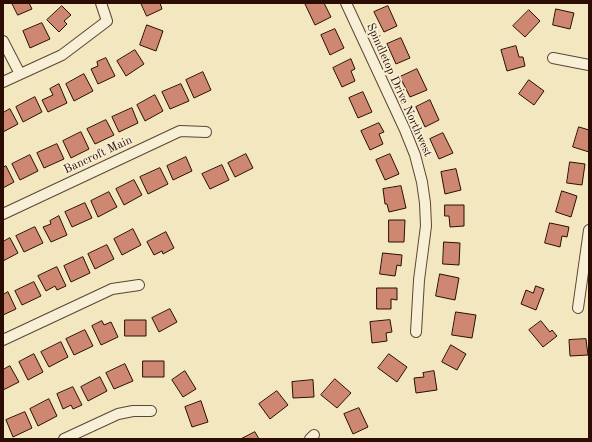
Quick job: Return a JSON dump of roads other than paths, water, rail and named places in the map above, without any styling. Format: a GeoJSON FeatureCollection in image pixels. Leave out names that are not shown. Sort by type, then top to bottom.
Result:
{"type":"FeatureCollection","features":[{"type":"Feature","properties":{"kind":"street"},"geometry":{"type":"LineString","coordinates":[[3,82],[62,55],[107,21],[102,3]]}},
{"type":"Feature","properties":{"kind":"street","name":"Spindletop Drive Northwest"},"geometry":{"type":"LineString","coordinates":[[346,3],[405,130],[415,155],[422,182],[426,226],[419,280],[416,332]]}},
{"type":"Feature","properties":{"kind":"street"},"geometry":{"type":"LineString","coordinates":[[3,41],[20,74]]}},
{"type":"Feature","properties":{"kind":"street"},"geometry":{"type":"LineString","coordinates":[[553,58],[589,65]]}},
{"type":"Feature","properties":{"kind":"street","name":"Bancroft Main"},"geometry":{"type":"LineString","coordinates":[[3,214],[180,131],[206,132]]}},
{"type":"Feature","properties":{"kind":"street"},"geometry":{"type":"LineString","coordinates":[[578,308],[589,230]]}},
{"type":"Feature","properties":{"kind":"street"},"geometry":{"type":"LineString","coordinates":[[3,340],[112,289],[139,285]]}},
{"type":"Feature","properties":{"kind":"street"},"geometry":{"type":"LineString","coordinates":[[64,439],[118,414],[133,411],[151,411]]}}]}
